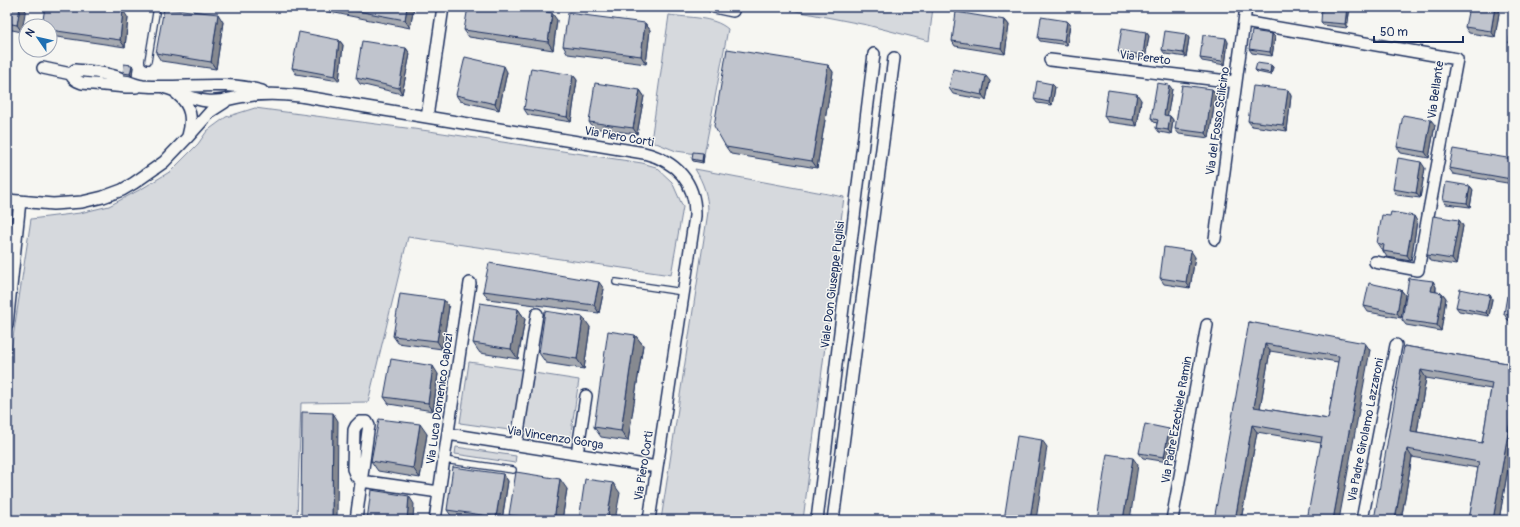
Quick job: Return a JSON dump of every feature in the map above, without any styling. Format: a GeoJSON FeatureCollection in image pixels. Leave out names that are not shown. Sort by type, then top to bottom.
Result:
{"type":"FeatureCollection","features":[{"type":"Feature","properties":{"kind":"street"},"geometry":{"type":"LineString","coordinates":[[427,117],[443,7]]}},
{"type":"Feature","properties":{"kind":"street"},"geometry":{"type":"LineString","coordinates":[[714,7],[733,10]]}},
{"type":"Feature","properties":{"kind":"street","name":"Via del Fosso Scilicino"},"geometry":{"type":"LineString","coordinates":[[1215,239],[1246,7]]}},
{"type":"Feature","properties":{"kind":"street","name":"Via Bellante"},"geometry":{"type":"LineString","coordinates":[[1244,22],[1456,59],[1418,270],[1375,262]]}},
{"type":"Feature","properties":{"kind":"street","name":"Viale Don Giuseppe Puglisi"},"geometry":{"type":"LineString","coordinates":[[817,520],[874,54]]}},
{"type":"Feature","properties":{"kind":"street"},"geometry":{"type":"LineString","coordinates":[[833,520],[894,58]]}},
{"type":"Feature","properties":{"kind":"street","name":"Via Pereto"},"geometry":{"type":"LineString","coordinates":[[1050,60],[1236,82]]}},
{"type":"Feature","properties":{"kind":"street","name":"Via Piero Corti"},"geometry":{"type":"LineString","coordinates":[[43,68],[71,74],[76,81],[82,83],[126,87],[141,86],[166,88],[188,86],[231,86],[250,88],[268,93],[300,96],[644,153],[661,158],[668,162],[690,185],[695,201],[696,216],[683,292],[649,520]]}},
{"type":"Feature","properties":{"kind":"street","name":"Via Piero Corti"},"geometry":{"type":"LineString","coordinates":[[166,88],[196,99],[215,102],[268,93]]}},
{"type":"Feature","properties":{"kind":"street","name":"Via Piero Corti"},"geometry":{"type":"LineString","coordinates":[[166,88],[178,94],[188,106],[191,122],[186,139]]}},
{"type":"Feature","properties":{"kind":"street"},"geometry":{"type":"LineString","coordinates":[[7,200],[53,204],[82,202],[103,197],[128,186],[164,162],[211,111],[226,101]]}},
{"type":"Feature","properties":{"kind":"street"},"geometry":{"type":"LineString","coordinates":[[860,173],[878,175]]}},
{"type":"Feature","properties":{"kind":"street"},"geometry":{"type":"LineString","coordinates":[[7,325],[20,201]]}},
{"type":"Feature","properties":{"kind":"street","name":"Via Luca Domenico Capozi"},"geometry":{"type":"LineString","coordinates":[[435,520],[470,283]]}},
{"type":"Feature","properties":{"kind":"street"},"geometry":{"type":"LineString","coordinates":[[516,445],[537,314]]}},
{"type":"Feature","properties":{"kind":"street","name":"Via Padre Ezechiele Ramin"},"geometry":{"type":"LineString","coordinates":[[1172,520],[1207,325]]}},
{"type":"Feature","properties":{"kind":"street","name":"Via Padre Girolamo Lazzaroni"},"geometry":{"type":"LineString","coordinates":[[1362,520],[1396,345]]}},
{"type":"Feature","properties":{"kind":"street"},"geometry":{"type":"LineString","coordinates":[[577,454],[586,396]]}},
{"type":"Feature","properties":{"kind":"street","name":"Via Vincenzo Gorga"},"geometry":{"type":"LineString","coordinates":[[448,434],[657,467]]}},
{"type":"Feature","properties":{"kind":"street"},"geometry":{"type":"LineString","coordinates":[[356,520],[361,481],[439,492]]}},
{"type":"Feature","properties":{"kind":"lane"},"geometry":{"type":"LineString","coordinates":[[148,61],[157,7]]}},
{"type":"Feature","properties":{"kind":"lane"},"geometry":{"type":"LineString","coordinates":[[616,282],[683,292]]}},
{"type":"Feature","properties":{"kind":"lane"},"geometry":{"type":"LineString","coordinates":[[444,460],[513,470]]}},
{"type":"Feature","properties":{"kind":"shaded area"},"geometry":{"type":"Polygon","coordinates":[[[775,7],[933,7],[929,41],[867,25],[775,7]]]}},
{"type":"Feature","properties":{"kind":"shaded area"},"geometry":{"type":"Polygon","coordinates":[[[669,15],[700,18],[715,22],[728,29],[704,155],[676,151],[651,141],[669,15]]]}},
{"type":"Feature","properties":{"kind":"shaded area"},"geometry":{"type":"Polygon","coordinates":[[[255,108],[429,131],[642,163],[656,167],[672,182],[683,207],[671,275],[408,237],[368,402],[301,403],[297,520],[7,520],[7,377],[31,219],[80,213],[109,206],[171,171],[198,144],[207,131],[226,117],[255,108]]]}},
{"type":"Feature","properties":{"kind":"shaded area"},"geometry":{"type":"Polygon","coordinates":[[[695,169],[844,197],[803,520],[661,520],[708,212],[705,190],[695,169]]]}},
{"type":"Feature","properties":{"kind":"shaded area"},"geometry":{"type":"Polygon","coordinates":[[[469,362],[524,370],[516,431],[460,423],[469,362]]]}},
{"type":"Feature","properties":{"kind":"shaded area"},"geometry":{"type":"Polygon","coordinates":[[[534,373],[579,380],[570,439],[524,431],[534,373]]]}},
{"type":"Feature","properties":{"kind":"shaded area"},"geometry":{"type":"Polygon","coordinates":[[[456,447],[516,456],[515,463],[455,454],[456,447]]]}},
{"type":"Feature","properties":{"kind":"building"},"geometry":{"type":"Polygon","coordinates":[[[7,7],[20,7],[17,25],[7,23],[7,7]]]}},
{"type":"Feature","properties":{"kind":"building"},"geometry":{"type":"Polygon","coordinates":[[[45,7],[98,7],[123,10],[120,40],[58,31],[58,18],[43,18],[45,7]]]}},
{"type":"Feature","properties":{"kind":"building"},"geometry":{"type":"Polygon","coordinates":[[[336,7],[407,7],[405,20],[336,7]]]}},
{"type":"Feature","properties":{"kind":"building"},"geometry":{"type":"Polygon","coordinates":[[[468,7],[517,7],[552,13],[548,42],[464,30],[468,7]]]}},
{"type":"Feature","properties":{"kind":"building"},"geometry":{"type":"Polygon","coordinates":[[[1322,7],[1347,7],[1345,24],[1321,22],[1322,7]]]}},
{"type":"Feature","properties":{"kind":"building"},"geometry":{"type":"Polygon","coordinates":[[[1469,7],[1495,7],[1491,31],[1465,27],[1469,7]]]}},
{"type":"Feature","properties":{"kind":"building"},"geometry":{"type":"Polygon","coordinates":[[[164,8],[218,14],[211,62],[156,53],[164,8]]]}},
{"type":"Feature","properties":{"kind":"building"},"geometry":{"type":"Polygon","coordinates":[[[956,12],[1005,20],[1001,48],[952,41],[956,12]]]}},
{"type":"Feature","properties":{"kind":"building"},"geometry":{"type":"Polygon","coordinates":[[[568,13],[645,23],[641,56],[563,46],[568,13]]]}},
{"type":"Feature","properties":{"kind":"building"},"geometry":{"type":"Polygon","coordinates":[[[1041,17],[1067,21],[1064,41],[1038,38],[1041,17]]]}},
{"type":"Feature","properties":{"kind":"building"},"geometry":{"type":"Polygon","coordinates":[[[1513,23],[1513,44],[1509,43],[1513,23]]]}},
{"type":"Feature","properties":{"kind":"building"},"geometry":{"type":"Polygon","coordinates":[[[1122,28],[1146,32],[1143,55],[1118,51],[1122,28]]]}},
{"type":"Feature","properties":{"kind":"building"},"geometry":{"type":"Polygon","coordinates":[[[1165,31],[1186,34],[1183,53],[1162,50],[1165,31]]]}},
{"type":"Feature","properties":{"kind":"building"},"geometry":{"type":"Polygon","coordinates":[[[1252,31],[1272,34],[1270,52],[1249,49],[1252,31]]]}},
{"type":"Feature","properties":{"kind":"building"},"geometry":{"type":"Polygon","coordinates":[[[299,32],[339,40],[335,76],[292,68],[299,32]]]}},
{"type":"Feature","properties":{"kind":"building"},"geometry":{"type":"Polygon","coordinates":[[[1203,35],[1226,38],[1222,61],[1200,58],[1203,35]]]}},
{"type":"Feature","properties":{"kind":"building"},"geometry":{"type":"Polygon","coordinates":[[[362,41],[406,48],[399,88],[356,78],[362,41]]]}},
{"type":"Feature","properties":{"kind":"building"},"geometry":{"type":"Polygon","coordinates":[[[727,49],[828,65],[812,161],[726,147],[714,126],[727,49]]]}},
{"type":"Feature","properties":{"kind":"building"},"geometry":{"type":"Polygon","coordinates":[[[465,57],[504,66],[495,104],[456,95],[465,57]]]}},
{"type":"Feature","properties":{"kind":"building"},"geometry":{"type":"Polygon","coordinates":[[[1257,63],[1271,65],[1270,73],[1255,70],[1257,63]]]}},
{"type":"Feature","properties":{"kind":"building"},"geometry":{"type":"Polygon","coordinates":[[[124,64],[132,65],[130,74],[123,73],[124,64]]]}},
{"type":"Feature","properties":{"kind":"building"},"geometry":{"type":"Polygon","coordinates":[[[531,68],[573,75],[567,117],[524,109],[531,68]]]}},
{"type":"Feature","properties":{"kind":"building"},"geometry":{"type":"Polygon","coordinates":[[[953,69],[986,76],[982,95],[949,88],[953,69]]]}},
{"type":"Feature","properties":{"kind":"building"},"geometry":{"type":"Polygon","coordinates":[[[1037,81],[1052,84],[1049,102],[1034,99],[1037,81]]]}},
{"type":"Feature","properties":{"kind":"building"},"geometry":{"type":"Polygon","coordinates":[[[595,83],[640,90],[633,128],[589,122],[595,83]]]}},
{"type":"Feature","properties":{"kind":"building"},"geometry":{"type":"Polygon","coordinates":[[[1157,83],[1169,85],[1164,115],[1170,116],[1168,130],[1156,128],[1158,120],[1151,118],[1157,83]]]}},
{"type":"Feature","properties":{"kind":"building"},"geometry":{"type":"Polygon","coordinates":[[[1182,85],[1212,89],[1206,133],[1175,129],[1182,85]]]}},
{"type":"Feature","properties":{"kind":"building"},"geometry":{"type":"Polygon","coordinates":[[[1253,86],[1288,90],[1283,125],[1248,121],[1253,86]]]}},
{"type":"Feature","properties":{"kind":"building"},"geometry":{"type":"Polygon","coordinates":[[[1108,90],[1137,94],[1133,120],[1104,116],[1108,90]]]}},
{"type":"Feature","properties":{"kind":"building"},"geometry":{"type":"Polygon","coordinates":[[[1403,115],[1431,120],[1425,152],[1397,147],[1403,115]]]}},
{"type":"Feature","properties":{"kind":"building"},"geometry":{"type":"Polygon","coordinates":[[[1453,149],[1513,159],[1511,179],[1449,168],[1453,149]]]}},
{"type":"Feature","properties":{"kind":"building"},"geometry":{"type":"Polygon","coordinates":[[[693,152],[703,153],[702,161],[692,159],[693,152]]]}},
{"type":"Feature","properties":{"kind":"building"},"geometry":{"type":"Polygon","coordinates":[[[1398,158],[1421,162],[1416,193],[1393,189],[1398,158]]]}},
{"type":"Feature","properties":{"kind":"building"},"geometry":{"type":"Polygon","coordinates":[[[1446,182],[1470,186],[1467,203],[1443,200],[1446,182]]]}},
{"type":"Feature","properties":{"kind":"building"},"geometry":{"type":"Polygon","coordinates":[[[1391,212],[1414,216],[1407,255],[1383,251],[1384,245],[1377,243],[1382,215],[1390,216],[1391,212]]]}},
{"type":"Feature","properties":{"kind":"building"},"geometry":{"type":"Polygon","coordinates":[[[1433,216],[1459,220],[1452,259],[1427,255],[1433,216]]]}},
{"type":"Feature","properties":{"kind":"building"},"geometry":{"type":"Polygon","coordinates":[[[1164,247],[1191,251],[1186,282],[1160,278],[1164,247]]]}},
{"type":"Feature","properties":{"kind":"building"},"geometry":{"type":"Polygon","coordinates":[[[489,263],[599,282],[594,305],[483,291],[489,263]]]}},
{"type":"Feature","properties":{"kind":"building"},"geometry":{"type":"Polygon","coordinates":[[[1409,278],[1433,281],[1431,291],[1442,293],[1437,325],[1402,320],[1409,278]]]}},
{"type":"Feature","properties":{"kind":"building"},"geometry":{"type":"Polygon","coordinates":[[[1369,283],[1401,290],[1397,313],[1364,306],[1369,283]]]}},
{"type":"Feature","properties":{"kind":"building"},"geometry":{"type":"Polygon","coordinates":[[[1460,289],[1490,295],[1486,313],[1456,307],[1460,289]]]}},
{"type":"Feature","properties":{"kind":"building"},"geometry":{"type":"Polygon","coordinates":[[[400,294],[444,300],[437,341],[393,336],[400,294]]]}},
{"type":"Feature","properties":{"kind":"building"},"geometry":{"type":"Polygon","coordinates":[[[1507,296],[1513,298],[1513,316],[1504,314],[1507,296]]]}},
{"type":"Feature","properties":{"kind":"building"},"geometry":{"type":"Polygon","coordinates":[[[480,303],[518,309],[511,349],[473,343],[480,303]]]}},
{"type":"Feature","properties":{"kind":"building"},"geometry":{"type":"Polygon","coordinates":[[[545,311],[583,317],[577,359],[539,353],[545,311]]]}},
{"type":"Feature","properties":{"kind":"building"},"geometry":{"type":"Polygon","coordinates":[[[1249,322],[1365,343],[1333,520],[1307,520],[1322,437],[1252,425],[1235,520],[1214,520],[1249,322]],[[1265,344],[1254,407],[1328,419],[1339,356],[1265,344]]]}},
{"type":"Feature","properties":{"kind":"building"},"geometry":{"type":"Polygon","coordinates":[[[608,331],[635,335],[621,431],[594,427],[608,331]]]}},
{"type":"Feature","properties":{"kind":"building"},"geometry":{"type":"Polygon","coordinates":[[[1404,346],[1513,364],[1513,404],[1493,520],[1469,520],[1479,462],[1407,449],[1395,520],[1374,520],[1404,346]],[[1421,370],[1411,431],[1482,443],[1492,383],[1421,370]]]}},
{"type":"Feature","properties":{"kind":"building"},"geometry":{"type":"Polygon","coordinates":[[[391,359],[433,366],[428,403],[384,397],[391,359]]]}},
{"type":"Feature","properties":{"kind":"building"},"geometry":{"type":"Polygon","coordinates":[[[302,412],[333,413],[332,520],[301,520],[302,412]]]}},
{"type":"Feature","properties":{"kind":"building"},"geometry":{"type":"Polygon","coordinates":[[[379,419],[420,424],[413,468],[371,461],[379,419]]]}},
{"type":"Feature","properties":{"kind":"building"},"geometry":{"type":"Polygon","coordinates":[[[1145,424],[1169,429],[1164,457],[1139,453],[1145,424]]]}},
{"type":"Feature","properties":{"kind":"building"},"geometry":{"type":"Polygon","coordinates":[[[1017,436],[1042,440],[1030,520],[1004,520],[1017,436]]]}},
{"type":"Feature","properties":{"kind":"building"},"geometry":{"type":"Polygon","coordinates":[[[1107,454],[1133,458],[1123,520],[1097,520],[1107,454]]]}},
{"type":"Feature","properties":{"kind":"building"},"geometry":{"type":"Polygon","coordinates":[[[453,467],[503,474],[496,517],[447,510],[453,467]]]}},
{"type":"Feature","properties":{"kind":"building"},"geometry":{"type":"Polygon","coordinates":[[[516,472],[560,479],[554,520],[509,515],[516,472]]]}},
{"type":"Feature","properties":{"kind":"building"},"geometry":{"type":"Polygon","coordinates":[[[585,479],[613,483],[607,520],[579,520],[585,479]]]}},
{"type":"Feature","properties":{"kind":"building"},"geometry":{"type":"Polygon","coordinates":[[[371,490],[409,496],[407,520],[367,520],[371,490]]]}}]}
